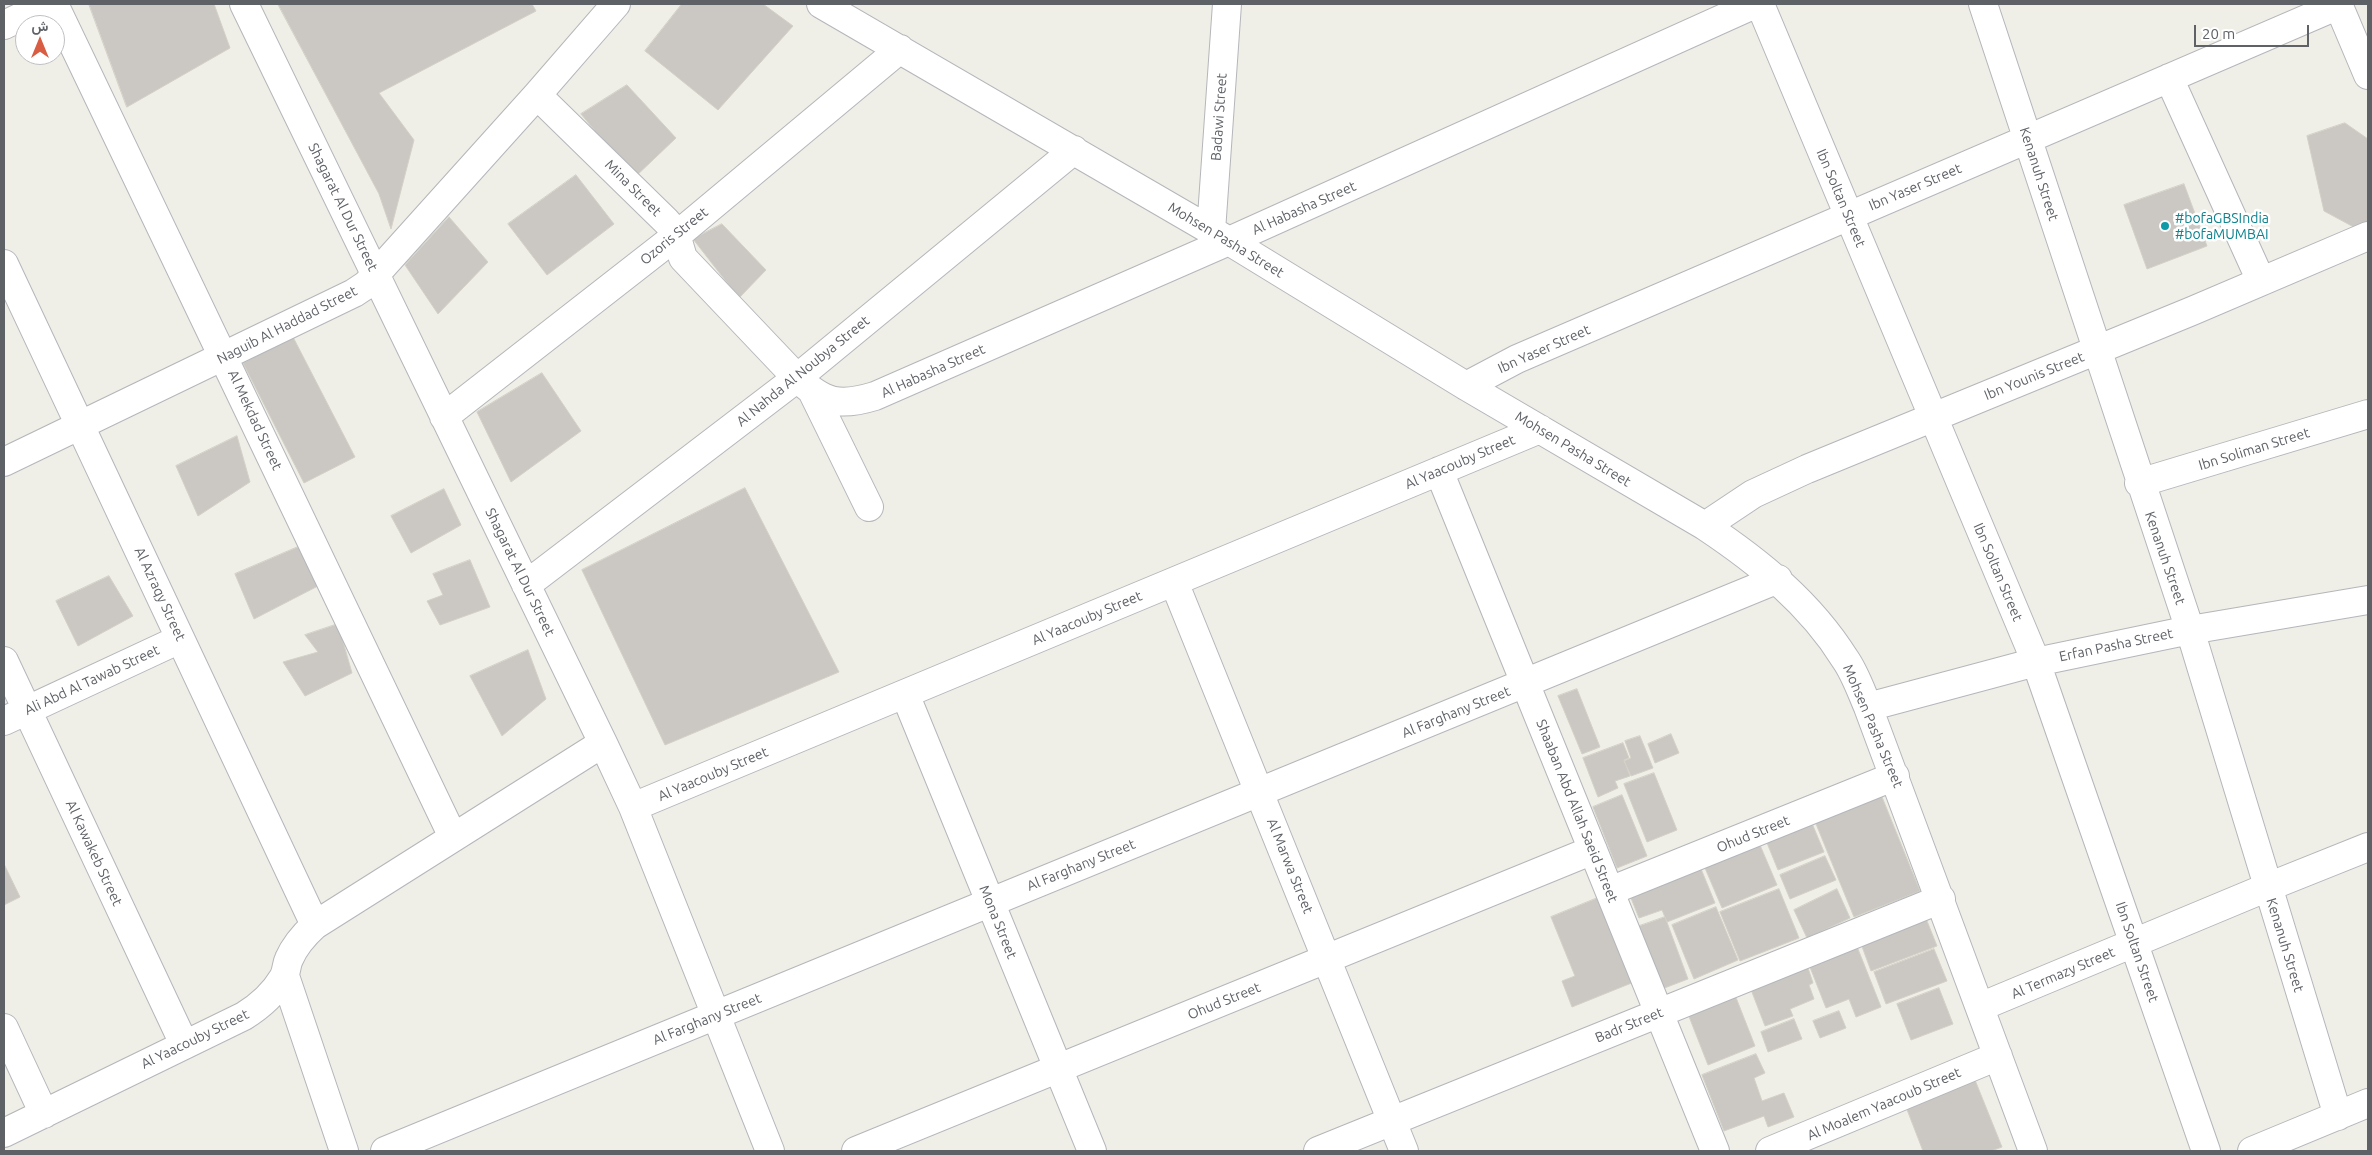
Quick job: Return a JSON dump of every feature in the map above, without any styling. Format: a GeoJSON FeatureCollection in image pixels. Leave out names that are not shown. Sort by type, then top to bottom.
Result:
{"type":"FeatureCollection","features":[{"type":"Feature","properties":{"kind":"street"},"geometry":{"type":"LineString","coordinates":[[4,25],[48,4]]}},
{"type":"Feature","properties":{"kind":"street","name":"Al Mekdad Street"},"geometry":{"type":"LineString","coordinates":[[54,4],[454,837]]}},
{"type":"Feature","properties":{"kind":"street","name":"Shagarat Al Dur Street"},"geometry":{"type":"LineString","coordinates":[[244,4],[633,807],[770,1151]]}},
{"type":"Feature","properties":{"kind":"street","name":"Naguib Al Haddad Street"},"geometry":{"type":"LineString","coordinates":[[4,462],[225,357],[354,293],[376,275],[616,4]]}},
{"type":"Feature","properties":{"kind":"street","name":"Mohsen Pasha Street"},"geometry":{"type":"LineString","coordinates":[[821,4],[1220,236],[1466,386],[1705,526],[1739,548],[1778,579],[1814,617],[1846,659],[1868,707],[2033,1151]]}},
{"type":"Feature","properties":{"kind":"street","name":"Badawi Street"},"geometry":{"type":"LineString","coordinates":[[1220,236],[1227,4]]}},
{"type":"Feature","properties":{"kind":"street","name":"Kenanuh Street"},"geometry":{"type":"LineString","coordinates":[[1983,4],[2139,483],[2190,630],[2338,1116]]}},
{"type":"Feature","properties":{"kind":"street"},"geometry":{"type":"LineString","coordinates":[[2338,4],[2368,75]]}},
{"type":"Feature","properties":{"kind":"street","name":"Ibn Yaser Street"},"geometry":{"type":"LineString","coordinates":[[1466,386],[1517,360],[2338,4]]}},
{"type":"Feature","properties":{"kind":"street","name":"Al Habasha Street"},"geometry":{"type":"LineString","coordinates":[[805,385],[833,402],[855,402],[874,396],[1220,236],[1749,5]]}},
{"type":"Feature","properties":{"kind":"street","name":"Ibn Soltan Street"},"geometry":{"type":"LineString","coordinates":[[1749,5],[1849,216],[2036,662],[2206,1151]]}},
{"type":"Feature","properties":{"kind":"street","name":"Ozoris Street"},"geometry":{"type":"LineString","coordinates":[[444,417],[676,236],[900,49]]}},
{"type":"Feature","properties":{"kind":"street"},"geometry":{"type":"LineString","coordinates":[[2169,78],[2260,281]]}},
{"type":"Feature","properties":{"kind":"street","name":"Mina Street"},"geometry":{"type":"LineString","coordinates":[[537,95],[666,221],[675,231],[683,258],[805,385]]}},
{"type":"Feature","properties":{"kind":"street","name":"Al Nahda Al Noubya Street"},"geometry":{"type":"LineString","coordinates":[[526,585],[805,385],[1074,150]]}},
{"type":"Feature","properties":{"kind":"street","name":"Ibn Younis Street"},"geometry":{"type":"LineString","coordinates":[[1705,526],[1753,494],[1807,469],[1933,416],[2097,351],[2368,236]]}},
{"type":"Feature","properties":{"kind":"street","name":"Al Azraqy Street"},"geometry":{"type":"LineString","coordinates":[[4,264],[82,426],[315,925]]}},
{"type":"Feature","properties":{"kind":"street"},"geometry":{"type":"LineString","coordinates":[[805,385],[869,507]]}},
{"type":"Feature","properties":{"kind":"street","name":"Ibn Soliman Street"},"geometry":{"type":"LineString","coordinates":[[2139,483],[2368,414]]}},
{"type":"Feature","properties":{"kind":"street","name":"Al Yaacouby Street"},"geometry":{"type":"LineString","coordinates":[[633,807],[1540,429]]}},
{"type":"Feature","properties":{"kind":"street","name":"Shaaban Abd Allah Saeid Street"},"geometry":{"type":"LineString","coordinates":[[1439,471],[1715,1151]]}},
{"type":"Feature","properties":{"kind":"street","name":"Al Farghany Street"},"geometry":{"type":"LineString","coordinates":[[385,1151],[1778,579]]}},
{"type":"Feature","properties":{"kind":"street","name":"Al Marwa Street"},"geometry":{"type":"LineString","coordinates":[[1174,582],[1404,1151]]}},
{"type":"Feature","properties":{"kind":"street","name":"Erfan Pasha Street"},"geometry":{"type":"LineString","coordinates":[[1868,707],[2036,662],[2190,630],[2368,600]]}},
{"type":"Feature","properties":{"kind":"street","name":"Ali Abd Al Tawab Street"},"geometry":{"type":"LineString","coordinates":[[15,716],[180,639]]}},
{"type":"Feature","properties":{"kind":"street","name":"Al Kawakeb Street"},"geometry":{"type":"LineString","coordinates":[[4,661],[15,716],[184,1044]]}},
{"type":"Feature","properties":{"kind":"street","name":"Mona Street"},"geometry":{"type":"LineString","coordinates":[[905,694],[1092,1151]]}},
{"type":"Feature","properties":{"kind":"street","name":"Al Yaacouby Street"},"geometry":{"type":"LineString","coordinates":[[4,1133],[244,1016],[260,1006],[274,992],[285,976],[294,947],[303,935],[315,925],[603,742]]}},
{"type":"Feature","properties":{"kind":"street","name":"Ohud Street"},"geometry":{"type":"LineString","coordinates":[[1610,891],[1895,776]]}},
{"type":"Feature","properties":{"kind":"street","name":"Al Termazy Street"},"geometry":{"type":"LineString","coordinates":[[1980,1007],[2368,847]]}},
{"type":"Feature","properties":{"kind":"street","name":"Ohud Street"},"geometry":{"type":"LineString","coordinates":[[856,1151],[1593,850]]}},
{"type":"Feature","properties":{"kind":"street","name":"Badr Street"},"geometry":{"type":"LineString","coordinates":[[1318,1151],[1940,899]]}},
{"type":"Feature","properties":{"kind":"street"},"geometry":{"type":"LineString","coordinates":[[285,976],[344,1151]]}},
{"type":"Feature","properties":{"kind":"street"},"geometry":{"type":"LineString","coordinates":[[4,1028],[44,1114]]}},
{"type":"Feature","properties":{"kind":"street","name":"Al Moalem Yaacoub Street"},"geometry":{"type":"LineString","coordinates":[[1770,1151],[1998,1056]]}},
{"type":"Feature","properties":{"kind":"street"},"geometry":{"type":"LineString","coordinates":[[2252,1151],[2368,1102]]}},
{"type":"Feature","properties":{"kind":"building"},"geometry":{"type":"Polygon","coordinates":[[[89,4],[214,4],[230,48],[127,107],[89,4]]]}},
{"type":"Feature","properties":{"kind":"building"},"geometry":{"type":"Polygon","coordinates":[[[278,4],[532,4],[536,11],[379,93],[414,140],[391,229],[379,194],[278,4]]]}},
{"type":"Feature","properties":{"kind":"building"},"geometry":{"type":"Polygon","coordinates":[[[682,4],[763,4],[793,26],[718,110],[645,51],[682,4]]]}},
{"type":"Feature","properties":{"kind":"building"},"geometry":{"type":"Polygon","coordinates":[[[627,85],[676,138],[634,178],[581,114],[627,85]]]}},
{"type":"Feature","properties":{"kind":"building"},"geometry":{"type":"Polygon","coordinates":[[[2345,123],[2368,139],[2368,229],[2363,232],[2324,211],[2307,136],[2345,123]]]}},
{"type":"Feature","properties":{"kind":"building"},"geometry":{"type":"Polygon","coordinates":[[[576,175],[614,224],[547,275],[508,224],[576,175]]]}},
{"type":"Feature","properties":{"kind":"building","name":"#bofaGBSIndia #bofaMUMBAI"},"geometry":{"type":"Polygon","coordinates":[[[2184,184],[2207,246],[2147,269],[2124,205],[2184,184]]]}},
{"type":"Feature","properties":{"kind":"building"},"geometry":{"type":"Polygon","coordinates":[[[449,217],[488,262],[438,314],[405,265],[449,217]]]}},
{"type":"Feature","properties":{"kind":"building"},"geometry":{"type":"Polygon","coordinates":[[[722,224],[766,270],[739,298],[693,239],[722,224]]]}},
{"type":"Feature","properties":{"kind":"building"},"geometry":{"type":"Polygon","coordinates":[[[293,337],[355,457],[304,483],[243,363],[293,337]]]}},
{"type":"Feature","properties":{"kind":"building"},"geometry":{"type":"Polygon","coordinates":[[[542,373],[581,431],[511,482],[477,412],[542,373]]]}},
{"type":"Feature","properties":{"kind":"building"},"geometry":{"type":"Polygon","coordinates":[[[237,436],[250,482],[198,516],[176,466],[237,436]]]}},
{"type":"Feature","properties":{"kind":"building"},"geometry":{"type":"Polygon","coordinates":[[[745,488],[839,672],[665,745],[582,570],[745,488]]]}},
{"type":"Feature","properties":{"kind":"building"},"geometry":{"type":"Polygon","coordinates":[[[444,489],[461,525],[411,553],[391,516],[444,489]]]}},
{"type":"Feature","properties":{"kind":"building"},"geometry":{"type":"Polygon","coordinates":[[[298,547],[318,586],[254,619],[235,574],[298,547]]]}},
{"type":"Feature","properties":{"kind":"building"},"geometry":{"type":"Polygon","coordinates":[[[470,560],[490,607],[440,625],[427,601],[443,595],[433,574],[470,560]]]}},
{"type":"Feature","properties":{"kind":"building"},"geometry":{"type":"Polygon","coordinates":[[[109,576],[133,616],[78,646],[56,601],[109,576]]]}},
{"type":"Feature","properties":{"kind":"building"},"geometry":{"type":"Polygon","coordinates":[[[338,624],[352,673],[305,696],[283,662],[318,652],[305,635],[338,624]]]}},
{"type":"Feature","properties":{"kind":"building"},"geometry":{"type":"Polygon","coordinates":[[[528,650],[546,699],[502,736],[470,676],[528,650]]]}},
{"type":"Feature","properties":{"kind":"building"},"geometry":{"type":"Polygon","coordinates":[[[1577,689],[1600,747],[1582,754],[1558,696],[1577,689]]]}},
{"type":"Feature","properties":{"kind":"building"},"geometry":{"type":"Polygon","coordinates":[[[1671,734],[1679,753],[1655,763],[1648,744],[1671,734]]]}},
{"type":"Feature","properties":{"kind":"building"},"geometry":{"type":"Polygon","coordinates":[[[1640,736],[1653,768],[1631,776],[1624,761],[1631,758],[1625,741],[1640,736]]]}},
{"type":"Feature","properties":{"kind":"building"},"geometry":{"type":"Polygon","coordinates":[[[1623,743],[1629,758],[1624,760],[1630,776],[1615,781],[1618,788],[1598,797],[1583,758],[1623,743]]]}},
{"type":"Feature","properties":{"kind":"building"},"geometry":{"type":"Polygon","coordinates":[[[1654,773],[1677,830],[1647,842],[1624,784],[1654,773]]]}},
{"type":"Feature","properties":{"kind":"building"},"geometry":{"type":"Polygon","coordinates":[[[1880,792],[1920,891],[1854,917],[1814,819],[1880,792]]]}},
{"type":"Feature","properties":{"kind":"building"},"geometry":{"type":"Polygon","coordinates":[[[1622,795],[1647,856],[1617,868],[1593,807],[1622,795]]]}},
{"type":"Feature","properties":{"kind":"building"},"geometry":{"type":"Polygon","coordinates":[[[1811,821],[1824,852],[1778,870],[1765,838],[1811,821]]]}},
{"type":"Feature","properties":{"kind":"building"},"geometry":{"type":"Polygon","coordinates":[[[1760,845],[1777,885],[1722,908],[1705,868],[1760,845]]]}},
{"type":"Feature","properties":{"kind":"building"},"geometry":{"type":"Polygon","coordinates":[[[1825,856],[1836,880],[1790,899],[1780,875],[1825,856]]]}},
{"type":"Feature","properties":{"kind":"building"},"geometry":{"type":"Polygon","coordinates":[[[4,864],[20,897],[4,905],[4,864]]]}},
{"type":"Feature","properties":{"kind":"building"},"geometry":{"type":"Polygon","coordinates":[[[1699,864],[1715,903],[1667,922],[1662,910],[1639,918],[1629,893],[1699,864]]]}},
{"type":"Feature","properties":{"kind":"building"},"geometry":{"type":"Polygon","coordinates":[[[1779,889],[1799,938],[1740,961],[1720,912],[1779,889]]]}},
{"type":"Feature","properties":{"kind":"building"},"geometry":{"type":"Polygon","coordinates":[[[1837,889],[1850,918],[1807,938],[1794,910],[1837,889]]]}},
{"type":"Feature","properties":{"kind":"building"},"geometry":{"type":"Polygon","coordinates":[[[1600,897],[1634,982],[1572,1007],[1562,981],[1575,976],[1551,917],[1600,897]]]}},
{"type":"Feature","properties":{"kind":"building"},"geometry":{"type":"Polygon","coordinates":[[[1716,907],[1738,960],[1694,979],[1672,925],[1716,907]]]}},
{"type":"Feature","properties":{"kind":"building"},"geometry":{"type":"Polygon","coordinates":[[[1925,916],[1937,946],[1871,971],[1860,941],[1925,916]]]}},
{"type":"Feature","properties":{"kind":"building"},"geometry":{"type":"Polygon","coordinates":[[[1665,917],[1688,979],[1654,992],[1631,929],[1665,917]]]}},
{"type":"Feature","properties":{"kind":"building"},"geometry":{"type":"Polygon","coordinates":[[[1856,944],[1881,1007],[1856,1017],[1849,999],[1826,1008],[1808,962],[1856,944]]]}},
{"type":"Feature","properties":{"kind":"building"},"geometry":{"type":"Polygon","coordinates":[[[1934,949],[1947,981],[1886,1004],[1874,972],[1934,949]]]}},
{"type":"Feature","properties":{"kind":"building"},"geometry":{"type":"Polygon","coordinates":[[[1807,965],[1813,983],[1809,985],[1814,999],[1790,1009],[1793,1016],[1765,1026],[1750,987],[1807,965]]]}},
{"type":"Feature","properties":{"kind":"building"},"geometry":{"type":"Polygon","coordinates":[[[1939,988],[1953,1024],[1911,1040],[1897,1004],[1939,988]]]}},
{"type":"Feature","properties":{"kind":"building"},"geometry":{"type":"Polygon","coordinates":[[[1735,995],[1755,1046],[1708,1065],[1688,1014],[1735,995]]]}},
{"type":"Feature","properties":{"kind":"building"},"geometry":{"type":"Polygon","coordinates":[[[1839,1011],[1846,1028],[1820,1038],[1813,1021],[1839,1011]]]}},
{"type":"Feature","properties":{"kind":"building"},"geometry":{"type":"Polygon","coordinates":[[[1794,1019],[1802,1039],[1768,1052],[1761,1032],[1794,1019]]]}},
{"type":"Feature","properties":{"kind":"building"},"geometry":{"type":"Polygon","coordinates":[[[1756,1054],[1765,1073],[1754,1078],[1762,1101],[1784,1093],[1794,1117],[1768,1127],[1764,1116],[1724,1131],[1702,1075],[1756,1054]]]}},
{"type":"Feature","properties":{"kind":"building"},"geometry":{"type":"Polygon","coordinates":[[[1975,1080],[2002,1147],[1991,1151],[1923,1151],[1906,1107],[1975,1080]]]}},
{"type":"Feature","properties":{"kind":"place","name":"#bofaGBSIndia #bofaMUMBAI"},"geometry":{"type":"Point","coordinates":[2165,226]}}]}
